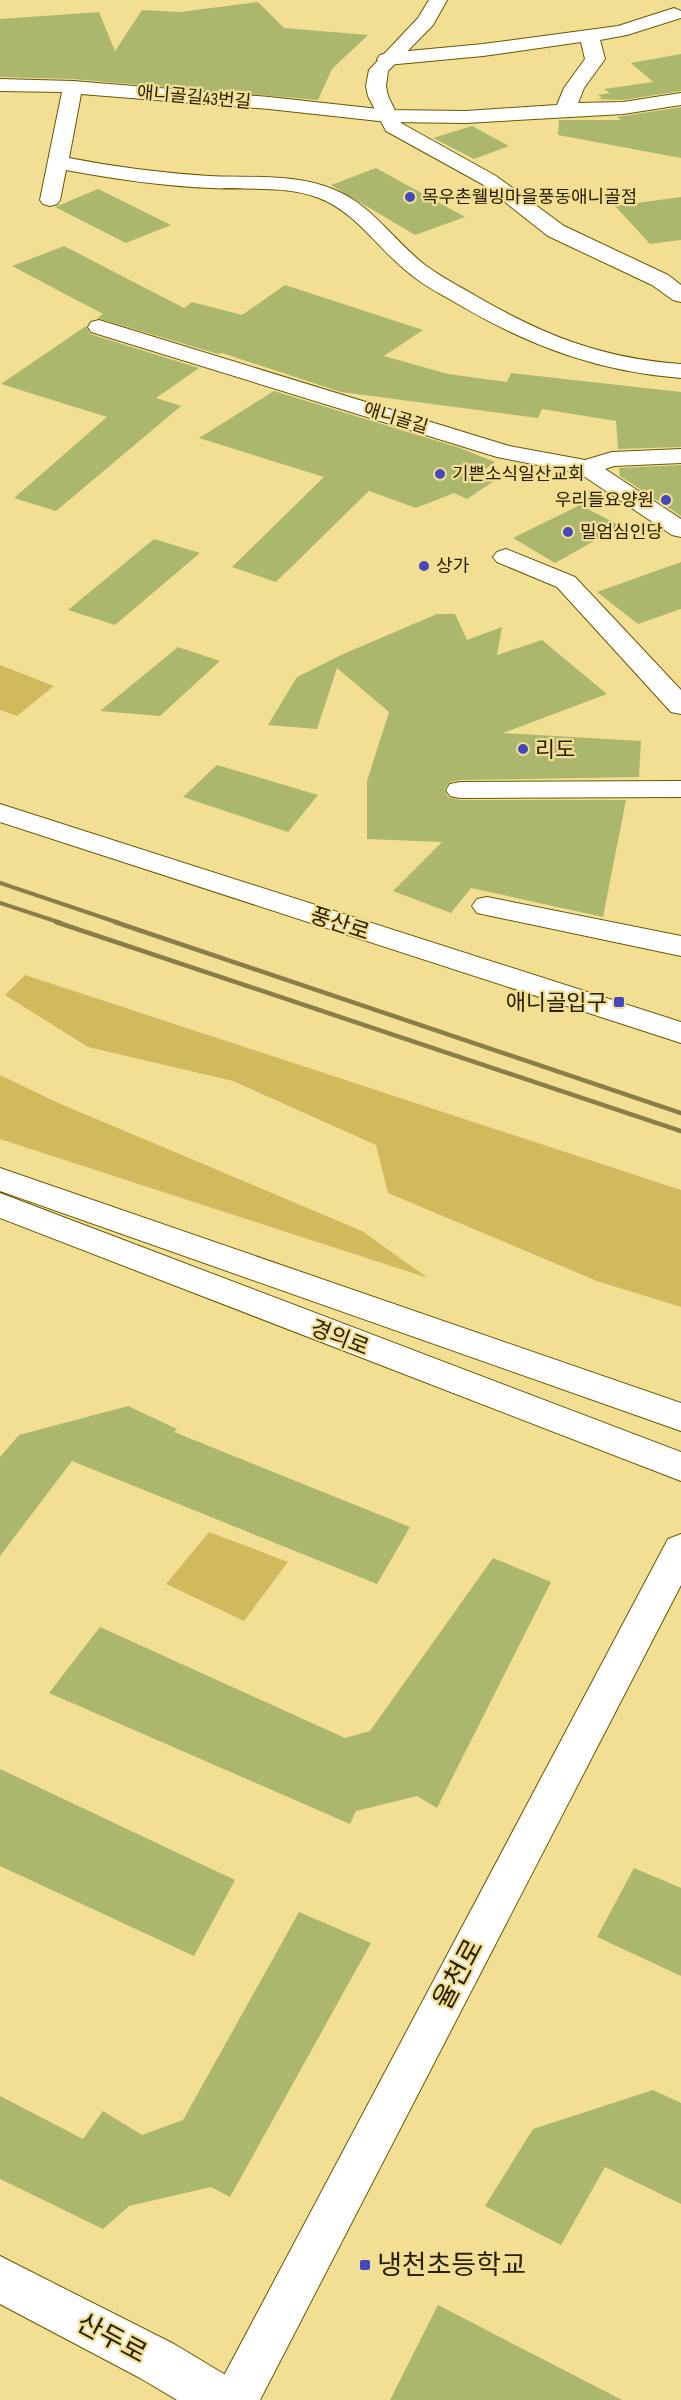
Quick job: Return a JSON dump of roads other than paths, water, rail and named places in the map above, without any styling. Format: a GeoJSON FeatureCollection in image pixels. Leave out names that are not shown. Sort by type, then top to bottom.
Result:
{"type":"FeatureCollection","features":[{"type":"Feature","properties":{"kind":"street"},"geometry":{"type":"LineString","coordinates":[[438,0],[416,33],[387,59],[379,70],[376,86],[393,127],[489,180],[556,231],[652,276],[681,295]]}},
{"type":"Feature","properties":{"kind":"street"},"geometry":{"type":"LineString","coordinates":[[387,59],[483,50],[589,35],[620,30],[674,14]]}},
{"type":"Feature","properties":{"kind":"street"},"geometry":{"type":"LineString","coordinates":[[565,110],[574,88],[596,59],[589,35]]}},
{"type":"Feature","properties":{"kind":"street","name":"애니골길43번길"},"geometry":{"type":"LineString","coordinates":[[0,85],[30,84],[73,87],[269,103],[387,116],[466,117],[624,108],[681,99]]}},
{"type":"Feature","properties":{"kind":"street"},"geometry":{"type":"LineString","coordinates":[[50,200],[73,87]]}},
{"type":"Feature","properties":{"kind":"street"},"geometry":{"type":"LineString","coordinates":[[56,162],[206,182],[296,187],[324,192],[362,214],[418,270],[492,315],[544,341],[579,355],[621,365],[681,371]]}},
{"type":"Feature","properties":{"kind":"street","name":"애니골길"},"geometry":{"type":"LineString","coordinates":[[99,327],[505,452],[586,468],[681,530]]}},
{"type":"Feature","properties":{"kind":"street"},"geometry":{"type":"LineString","coordinates":[[586,468],[612,459],[681,456]]}},
{"type":"Feature","properties":{"kind":"street"},"geometry":{"type":"LineString","coordinates":[[506,557],[566,582],[681,706]]}},
{"type":"Feature","properties":{"kind":"street"},"geometry":{"type":"LineString","coordinates":[[460,790],[681,789]]}},
{"type":"Feature","properties":{"kind":"street","name":"풍산로"},"geometry":{"type":"LineString","coordinates":[[0,813],[681,1033]]}},
{"type":"Feature","properties":{"kind":"street"},"geometry":{"type":"LineString","coordinates":[[487,906],[681,945]]}},
{"type":"Feature","properties":{"kind":"street","name":"경의로"},"geometry":{"type":"LineString","coordinates":[[0,1179],[681,1417]]}},
{"type":"Feature","properties":{"kind":"street","name":"경의로"},"geometry":{"type":"LineString","coordinates":[[0,1205],[681,1467]]}},
{"type":"Feature","properties":{"kind":"street","name":"율천로"},"geometry":{"type":"LineString","coordinates":[[235,2400],[681,1549]]}},
{"type":"Feature","properties":{"kind":"street","name":"산두로"},"geometry":{"type":"LineString","coordinates":[[0,2279],[158,2361],[222,2400]]}},
{"type":"Feature","properties":{"kind":"railway"},"geometry":{"type":"LineString","coordinates":[[0,883],[119,923]]}},
{"type":"Feature","properties":{"kind":"railway"},"geometry":{"type":"LineString","coordinates":[[0,903],[61,923]]}},
{"type":"Feature","properties":{"kind":"railway"},"geometry":{"type":"LineString","coordinates":[[56,922],[681,1131]]}},
{"type":"Feature","properties":{"kind":"railway"},"geometry":{"type":"LineString","coordinates":[[115,922],[681,1113]]}},
{"type":"Feature","properties":{"kind":"place","name":"목우촌웰빙마을풍동애니골점"},"geometry":{"type":"Point","coordinates":[410,197]}},
{"type":"Feature","properties":{"kind":"place","name":"기쁜소식일산교회"},"geometry":{"type":"Point","coordinates":[440,474]}},
{"type":"Feature","properties":{"kind":"place","name":"우리들요양원"},"geometry":{"type":"Point","coordinates":[666,500]}},
{"type":"Feature","properties":{"kind":"place","name":"밀엄심인당"},"geometry":{"type":"Point","coordinates":[568,532]}},
{"type":"Feature","properties":{"kind":"place","name":"상가"},"geometry":{"type":"Point","coordinates":[424,566]}},
{"type":"Feature","properties":{"kind":"place","name":"리도"},"geometry":{"type":"Point","coordinates":[523,749]}},
{"type":"Feature","properties":{"kind":"place","name":"애니골입구"},"geometry":{"type":"Point","coordinates":[619,1002]}},
{"type":"Feature","properties":{"kind":"place","name":"냉천초등학교"},"geometry":{"type":"Point","coordinates":[365,2265]}}]}
